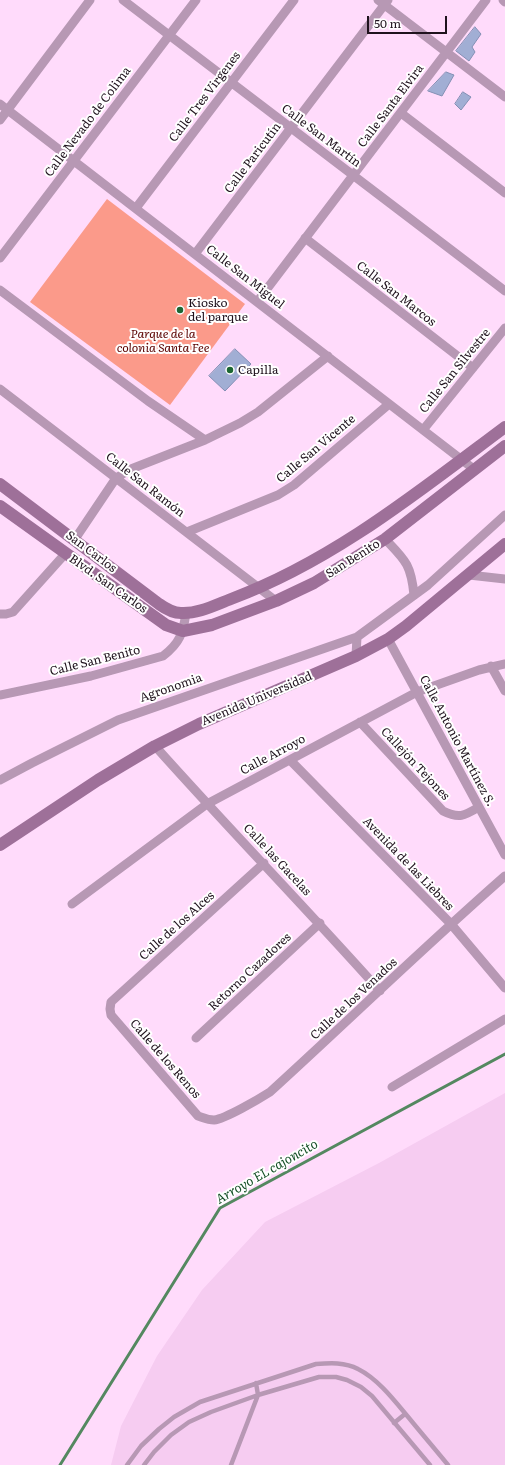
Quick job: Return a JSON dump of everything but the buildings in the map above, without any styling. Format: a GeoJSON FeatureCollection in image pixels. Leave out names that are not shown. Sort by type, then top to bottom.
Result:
{"type":"FeatureCollection","features":[{"type":"Feature","properties":{"kind":"main road","name":"San Benito"},"geometry":{"type":"LineString","coordinates":[[186,613],[202,610],[260,588],[342,544],[394,510],[505,427]]}},
{"type":"Feature","properties":{"kind":"main road","name":"San Benito"},"geometry":{"type":"LineString","coordinates":[[181,631],[212,625],[276,601],[314,583],[385,539],[505,446]]}},
{"type":"Feature","properties":{"kind":"main road","name":"San Carlos"},"geometry":{"type":"LineString","coordinates":[[0,484],[166,609],[174,612],[186,613]]}},
{"type":"Feature","properties":{"kind":"main road","name":"Blvd. San Carlos"},"geometry":{"type":"LineString","coordinates":[[0,506],[166,625],[181,631]]}},
{"type":"Feature","properties":{"kind":"main road","name":"Avenida Universidad"},"geometry":{"type":"LineString","coordinates":[[0,845],[98,780],[155,746],[199,724],[356,656],[388,639],[469,575],[505,544]]}},
{"type":"Feature","properties":{"kind":"street"},"geometry":{"type":"LineString","coordinates":[[0,120],[90,0]]}},
{"type":"Feature","properties":{"kind":"street","name":"Calle San Martín"},"geometry":{"type":"LineString","coordinates":[[123,0],[505,291]]}},
{"type":"Feature","properties":{"kind":"street","name":"Calle Nevado de Colima"},"geometry":{"type":"LineString","coordinates":[[0,258],[196,0]]}},
{"type":"Feature","properties":{"kind":"street","name":"Calle Tres Virgenes"},"geometry":{"type":"LineString","coordinates":[[136,208],[294,0]]}},
{"type":"Feature","properties":{"kind":"street","name":"Calle Santa Elvira"},"geometry":{"type":"LineString","coordinates":[[257,302],[486,0]]}},
{"type":"Feature","properties":{"kind":"street"},"geometry":{"type":"LineString","coordinates":[[384,2],[505,97]]}},
{"type":"Feature","properties":{"kind":"street","name":"Calle Paricutín"},"geometry":{"type":"LineString","coordinates":[[195,254],[384,2]]}},
{"type":"Feature","properties":{"kind":"street","name":"Calle San Miguel"},"geometry":{"type":"LineString","coordinates":[[0,104],[475,470]]}},
{"type":"Feature","properties":{"kind":"street"},"geometry":{"type":"LineString","coordinates":[[401,112],[505,192]]}},
{"type":"Feature","properties":{"kind":"street","name":"Calle San Marcos"},"geometry":{"type":"LineString","coordinates":[[305,238],[473,368]]}},
{"type":"Feature","properties":{"kind":"street"},"geometry":{"type":"LineString","coordinates":[[0,290],[148,402],[205,440]]}},
{"type":"Feature","properties":{"kind":"street","name":"Calle San Silvestre"},"geometry":{"type":"LineString","coordinates":[[423,430],[505,328]]}},
{"type":"Feature","properties":{"kind":"street"},"geometry":{"type":"LineString","coordinates":[[75,539],[116,478],[131,469],[205,440],[240,423],[258,412],[328,356]]}},
{"type":"Feature","properties":{"kind":"street","name":"Calle San Ramón"},"geometry":{"type":"LineString","coordinates":[[0,389],[276,601]]}},
{"type":"Feature","properties":{"kind":"street","name":"Calle San Vicente"},"geometry":{"type":"LineString","coordinates":[[187,532],[278,495],[294,485],[389,404]]}},
{"type":"Feature","properties":{"kind":"street"},"geometry":{"type":"LineString","coordinates":[[356,656],[357,637],[440,575],[505,515]]}},
{"type":"Feature","properties":{"kind":"street"},"geometry":{"type":"LineString","coordinates":[[385,539],[409,567],[413,579],[414,595]]}},
{"type":"Feature","properties":{"kind":"street"},"geometry":{"type":"LineString","coordinates":[[0,614],[13,612],[65,554]]}},
{"type":"Feature","properties":{"kind":"street"},"geometry":{"type":"LineString","coordinates":[[469,575],[505,579]]}},
{"type":"Feature","properties":{"kind":"street"},"geometry":{"type":"LineString","coordinates":[[181,631],[186,613]]}},
{"type":"Feature","properties":{"kind":"street","name":"Calle San Benito"},"geometry":{"type":"LineString","coordinates":[[0,695],[91,676],[163,656],[175,645],[181,631]]}},
{"type":"Feature","properties":{"kind":"street","name":"Agronomia"},"geometry":{"type":"LineString","coordinates":[[0,780],[118,720],[357,637]]}},
{"type":"Feature","properties":{"kind":"street","name":"Calle Antonio Martínez S."},"geometry":{"type":"LineString","coordinates":[[388,639],[505,855]]}},
{"type":"Feature","properties":{"kind":"street","name":"Calle Arroyo"},"geometry":{"type":"LineString","coordinates":[[72,904],[207,804],[417,692],[491,666],[505,664]]}},
{"type":"Feature","properties":{"kind":"street"},"geometry":{"type":"LineString","coordinates":[[491,666],[505,691]]}},
{"type":"Feature","properties":{"kind":"street","name":"Callejón Tejones"},"geometry":{"type":"LineString","coordinates":[[360,722],[443,811],[457,817],[479,807]]}},
{"type":"Feature","properties":{"kind":"street","name":"Calle las Gacelas"},"geometry":{"type":"LineString","coordinates":[[155,746],[207,804],[320,923],[380,991]]}},
{"type":"Feature","properties":{"kind":"street","name":"Avenida de las Liebres"},"geometry":{"type":"LineString","coordinates":[[290,760],[451,924],[505,988]]}},
{"type":"Feature","properties":{"kind":"street","name":"Calle de los Alces"},"geometry":{"type":"LineString","coordinates":[[110,1009],[111,1002],[116,997],[264,863]]}},
{"type":"Feature","properties":{"kind":"street","name":"Calle de los Venados"},"geometry":{"type":"LineString","coordinates":[[207,1120],[215,1120],[255,1102],[270,1092],[451,924],[505,876]]}},
{"type":"Feature","properties":{"kind":"street","name":"Retorno Cazadores"},"geometry":{"type":"LineString","coordinates":[[196,1038],[320,923]]}},
{"type":"Feature","properties":{"kind":"street","name":"Calle de los Renos"},"geometry":{"type":"LineString","coordinates":[[110,1009],[111,1015],[198,1116],[207,1120]]}},
{"type":"Feature","properties":{"kind":"street"},"geometry":{"type":"LineString","coordinates":[[392,1087],[505,1019]]}},
{"type":"Feature","properties":{"kind":"lane"},"geometry":{"type":"LineString","coordinates":[[127,1465],[154,1433],[174,1417],[200,1402],[316,1364],[331,1363],[342,1364],[358,1369],[373,1380],[386,1392],[448,1465]]}},
{"type":"Feature","properties":{"kind":"lane"},"geometry":{"type":"LineString","coordinates":[[144,1465],[171,1435],[189,1422],[211,1412],[258,1395],[319,1377],[336,1377],[347,1380],[366,1391],[372,1396],[430,1465]]}},
{"type":"Feature","properties":{"kind":"lane"},"geometry":{"type":"LineString","coordinates":[[231,1465],[258,1395],[256,1383]]}},
{"type":"Feature","properties":{"kind":"lane"},"geometry":{"type":"LineString","coordinates":[[394,1423],[405,1414]]}},
{"type":"Feature","properties":{"kind":"shaded area"},"geometry":{"type":"Polygon","coordinates":[[[505,1093],[505,1465],[111,1465],[121,1426],[157,1356],[202,1290],[265,1222],[379,1163],[505,1093]]]}},
{"type":"Feature","properties":{"kind":"green space","name":"Parque de la colonia Santa Fee"},"geometry":{"type":"Polygon","coordinates":[[[107,199],[245,304],[170,405],[30,302],[107,199]]]}},
{"type":"Feature","properties":{"kind":"waterway","name":"Arroyo EL cajoncito"},"geometry":{"type":"LineString","coordinates":[[60,1465],[220,1208],[505,1054]]}},
{"type":"Feature","properties":{"kind":"place","name":"Kiosko del parque"},"geometry":{"type":"Point","coordinates":[180,310]}},
{"type":"Feature","properties":{"kind":"place","name":"Capilla"},"geometry":{"type":"Point","coordinates":[230,370]}}]}
